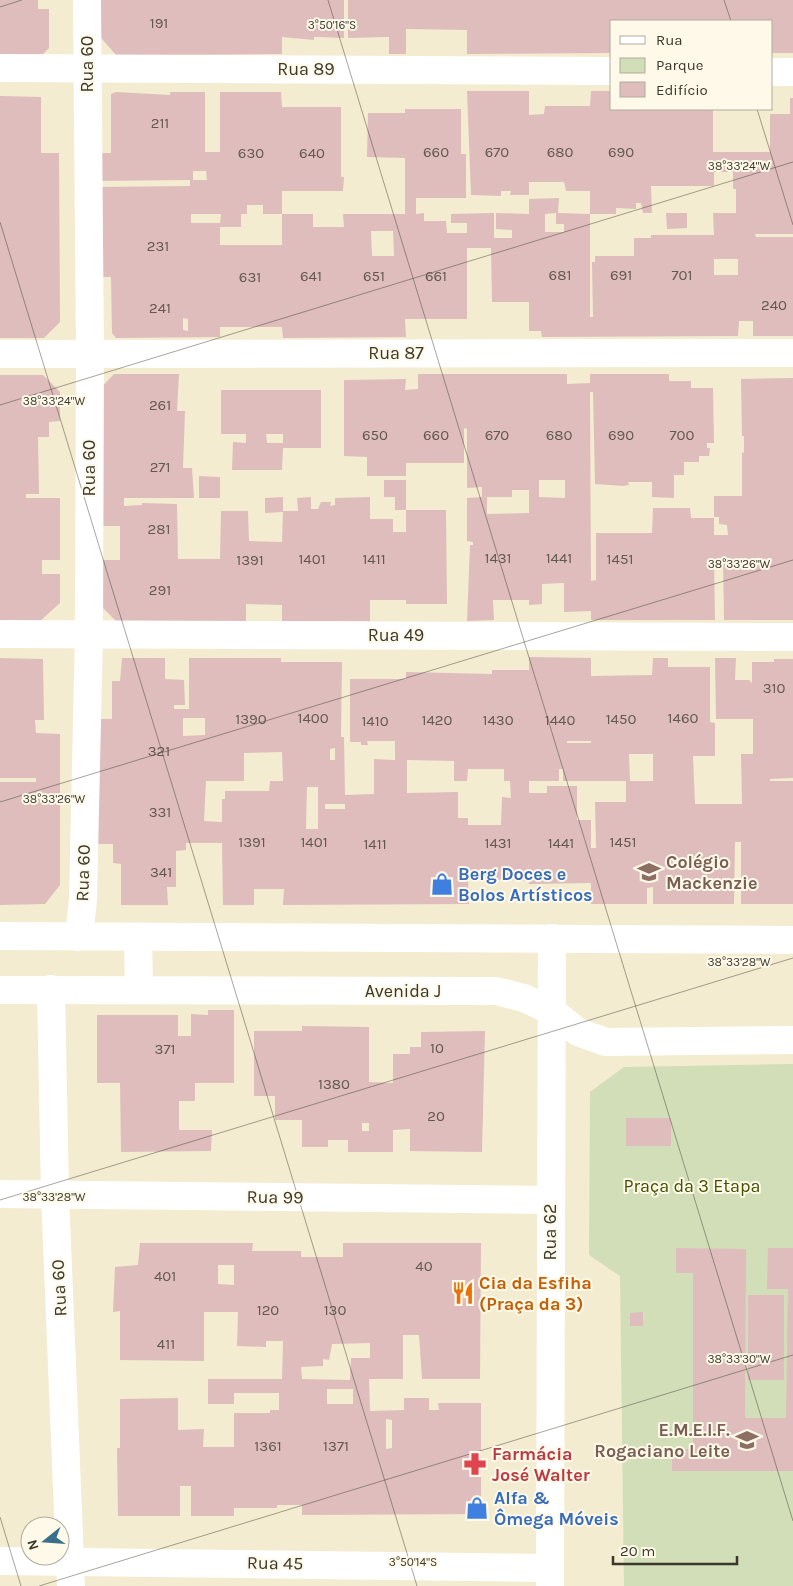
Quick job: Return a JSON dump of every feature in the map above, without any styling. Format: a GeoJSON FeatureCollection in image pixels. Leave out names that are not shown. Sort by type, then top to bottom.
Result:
{"type":"FeatureCollection","features":[{"type":"Feature","properties":{"kind":"street","name":"Rua 60"},"geometry":{"type":"LineString","coordinates":[[79,937],[83,899],[88,633],[90,354],[87,0]]}},
{"type":"Feature","properties":{"kind":"street","name":"Rua 89"},"geometry":{"type":"LineString","coordinates":[[0,68],[610,71]]}},
{"type":"Feature","properties":{"kind":"street"},"geometry":{"type":"LineString","coordinates":[[773,72],[793,72]]}},
{"type":"Feature","properties":{"kind":"street","name":"Rua 87"},"geometry":{"type":"LineString","coordinates":[[0,354],[793,352]]}},
{"type":"Feature","properties":{"kind":"street","name":"Rua 49"},"geometry":{"type":"LineString","coordinates":[[0,634],[793,637]]}},
{"type":"Feature","properties":{"kind":"street"},"geometry":{"type":"LineString","coordinates":[[0,936],[793,940]]}},
{"type":"Feature","properties":{"kind":"street"},"geometry":{"type":"LineString","coordinates":[[138,937],[139,990]]}},
{"type":"Feature","properties":{"kind":"street","name":"Rua 62"},"geometry":{"type":"LineString","coordinates":[[550,1577],[552,938]]}},
{"type":"Feature","properties":{"kind":"street","name":"Rua 60"},"geometry":{"type":"LineString","coordinates":[[50,989],[55,1194],[71,1573]]}},
{"type":"Feature","properties":{"kind":"street","name":"Avenida J"},"geometry":{"type":"LineString","coordinates":[[0,990],[496,991],[524,998],[552,1011],[578,1032],[606,1042],[793,1040]]}},
{"type":"Feature","properties":{"kind":"street","name":"Rua 99"},"geometry":{"type":"LineString","coordinates":[[0,1194],[550,1200]]}},
{"type":"Feature","properties":{"kind":"street","name":"Rua 45"},"geometry":{"type":"LineString","coordinates":[[0,1561],[71,1573],[550,1577]]}},
{"type":"Feature","properties":{"kind":"green space","name":"Praça da 3 Etapa"},"geometry":{"type":"Polygon","coordinates":[[[793,1064],[793,1586],[624,1586],[620,1276],[589,1255],[590,1092],[624,1067],[793,1064]]]}},
{"type":"Feature","properties":{"kind":"building"},"geometry":{"type":"Polygon","coordinates":[[[0,0],[38,0],[38,9],[49,9],[49,48],[43,54],[0,55],[0,0]]]}},
{"type":"Feature","properties":{"kind":"building"},"geometry":{"type":"Polygon","coordinates":[[[96,0],[344,0],[344,38],[314,37],[314,40],[282,37],[282,54],[116,55],[96,32],[96,0]]]}},
{"type":"Feature","properties":{"kind":"building"},"geometry":{"type":"Polygon","coordinates":[[[348,0],[793,0],[793,53],[773,53],[773,20],[610,20],[610,53],[467,54],[467,30],[406,29],[406,54],[389,54],[389,37],[348,38],[348,0]]]}},
{"type":"Feature","properties":{"kind":"building"},"geometry":{"type":"Polygon","coordinates":[[[467,91],[529,91],[529,115],[544,114],[545,106],[590,106],[591,91],[610,91],[610,110],[713,110],[713,152],[770,152],[770,114],[790,114],[790,98],[793,98],[793,234],[755,234],[756,237],[793,237],[793,336],[753,336],[753,321],[739,321],[738,336],[542,337],[541,331],[529,331],[529,302],[492,302],[491,248],[467,248],[467,319],[405,319],[406,337],[283,338],[282,327],[220,327],[220,337],[116,338],[112,333],[111,277],[98,277],[97,187],[190,186],[190,180],[97,181],[97,153],[111,153],[111,94],[116,92],[170,95],[170,92],[205,92],[205,152],[220,152],[220,92],[281,92],[282,107],[341,107],[341,177],[344,177],[343,191],[282,191],[282,214],[313,214],[313,227],[344,227],[343,214],[405,214],[405,158],[367,157],[368,113],[405,113],[405,109],[461,109],[461,154],[466,154],[466,198],[416,198],[416,214],[424,213],[424,221],[446,221],[447,233],[467,233],[467,223],[451,223],[451,214],[494,213],[494,238],[512,238],[512,230],[496,229],[496,213],[529,214],[529,199],[559,198],[558,213],[590,214],[590,191],[566,191],[564,182],[529,182],[529,195],[510,195],[511,191],[501,191],[501,196],[471,195],[467,91]],[[193,171],[193,180],[207,180],[206,171],[193,171]],[[714,172],[714,186],[651,186],[652,213],[643,213],[641,203],[636,203],[636,209],[616,208],[616,214],[590,214],[590,317],[593,317],[592,262],[595,262],[595,256],[634,256],[634,238],[651,238],[651,235],[714,235],[713,213],[736,213],[736,189],[733,189],[733,172],[714,172]],[[247,205],[247,214],[241,214],[241,227],[220,227],[220,245],[282,245],[282,214],[263,214],[263,205],[247,205]],[[556,213],[545,214],[545,232],[564,232],[564,224],[556,224],[556,213]],[[191,214],[191,223],[220,223],[221,214],[191,214]],[[371,231],[372,256],[394,256],[393,231],[371,231]],[[714,259],[714,275],[738,275],[738,259],[714,259]],[[183,318],[183,330],[188,331],[188,319],[183,318]]]}},
{"type":"Feature","properties":{"kind":"building"},"geometry":{"type":"Polygon","coordinates":[[[0,96],[41,97],[41,153],[59,153],[60,322],[44,338],[0,338],[0,96]]]}},
{"type":"Feature","properties":{"kind":"building"},"geometry":{"type":"Polygon","coordinates":[[[666,213],[687,213],[687,228],[667,229],[666,213]]]}},
{"type":"Feature","properties":{"kind":"building"},"geometry":{"type":"Polygon","coordinates":[[[114,374],[179,374],[177,411],[185,411],[183,468],[192,468],[194,498],[124,498],[124,506],[142,505],[142,503],[177,504],[178,559],[220,559],[221,511],[248,511],[249,541],[282,542],[283,512],[265,513],[265,498],[283,497],[283,511],[298,511],[297,498],[311,497],[311,509],[318,509],[321,502],[331,502],[330,506],[335,505],[335,498],[370,497],[370,519],[393,519],[393,532],[406,532],[406,510],[446,510],[447,604],[406,604],[406,600],[370,600],[370,621],[282,621],[282,605],[246,604],[246,621],[116,621],[98,603],[97,560],[120,560],[120,526],[98,526],[97,392],[114,374]]]}},
{"type":"Feature","properties":{"kind":"building"},"geometry":{"type":"Polygon","coordinates":[[[418,374],[567,374],[567,384],[590,383],[590,374],[669,374],[669,381],[691,381],[691,388],[713,388],[714,443],[707,443],[707,448],[710,448],[709,456],[699,456],[699,462],[684,462],[684,475],[674,475],[674,498],[652,497],[652,482],[628,482],[629,485],[623,486],[595,484],[593,392],[590,392],[591,581],[596,580],[596,533],[652,533],[653,508],[690,508],[691,518],[714,518],[714,535],[728,535],[727,525],[719,524],[719,517],[714,517],[714,496],[742,496],[744,436],[742,436],[741,379],[793,378],[793,620],[724,620],[723,559],[714,559],[715,620],[591,620],[591,611],[564,612],[564,583],[542,584],[542,604],[529,605],[529,600],[493,600],[494,620],[467,621],[470,545],[473,545],[473,542],[467,541],[467,498],[482,497],[482,487],[467,488],[467,429],[464,428],[464,463],[406,463],[406,476],[367,476],[367,457],[344,456],[344,380],[406,379],[405,390],[418,389],[418,374]],[[539,480],[539,497],[565,498],[565,480],[539,480]],[[512,490],[512,497],[487,497],[487,514],[529,513],[529,490],[512,490]]]}},
{"type":"Feature","properties":{"kind":"building"},"geometry":{"type":"Polygon","coordinates":[[[0,375],[43,375],[60,392],[60,421],[49,422],[49,437],[38,437],[39,494],[26,494],[26,498],[60,498],[60,560],[42,560],[42,574],[60,574],[60,603],[40,621],[0,621],[0,375]]]}},
{"type":"Feature","properties":{"kind":"building"},"geometry":{"type":"Polygon","coordinates":[[[221,390],[321,390],[321,448],[283,448],[282,470],[232,470],[233,442],[246,443],[246,434],[221,434],[221,390]],[[266,434],[267,443],[283,443],[283,434],[266,434]]]}},
{"type":"Feature","properties":{"kind":"building"},"geometry":{"type":"Polygon","coordinates":[[[199,476],[220,477],[220,498],[199,498],[199,476]]]}},
{"type":"Feature","properties":{"kind":"building"},"geometry":{"type":"Polygon","coordinates":[[[384,480],[406,480],[406,510],[395,510],[395,497],[384,497],[384,480]]]}},
{"type":"Feature","properties":{"kind":"building"},"geometry":{"type":"Polygon","coordinates":[[[529,657],[591,658],[591,676],[652,675],[653,658],[668,658],[668,667],[710,667],[710,722],[715,723],[715,756],[693,756],[695,804],[742,804],[741,754],[753,754],[753,719],[716,719],[715,658],[736,658],[735,680],[749,680],[752,683],[752,662],[774,662],[774,659],[793,659],[793,778],[770,779],[770,781],[793,781],[793,904],[741,904],[741,842],[735,842],[734,904],[653,904],[653,887],[647,888],[647,904],[591,904],[591,883],[529,884],[529,881],[487,879],[468,880],[469,904],[283,905],[284,889],[254,889],[254,905],[223,905],[222,843],[186,843],[186,850],[176,851],[176,887],[167,887],[168,905],[121,905],[121,864],[113,863],[113,844],[97,844],[97,719],[112,719],[112,681],[120,681],[122,658],[165,658],[165,679],[184,680],[185,705],[174,705],[174,709],[189,709],[189,658],[281,658],[281,662],[342,662],[341,737],[344,737],[345,795],[374,794],[374,759],[395,760],[395,741],[367,741],[368,745],[361,745],[361,742],[350,742],[350,679],[406,679],[406,672],[492,674],[492,670],[529,670],[529,657]],[[183,718],[183,736],[205,735],[205,718],[183,718]],[[567,741],[567,743],[591,743],[591,741],[567,741]],[[335,748],[330,749],[330,760],[335,760],[335,748]],[[282,752],[244,753],[244,781],[206,781],[204,821],[222,822],[222,799],[225,799],[225,791],[269,791],[270,781],[283,781],[282,752]],[[629,754],[630,781],[653,781],[653,754],[629,754]],[[407,760],[407,793],[458,792],[458,818],[468,818],[468,825],[501,825],[502,797],[511,798],[510,781],[504,781],[504,769],[468,769],[467,781],[454,781],[454,761],[407,760]],[[559,769],[559,781],[529,781],[529,793],[547,793],[547,786],[577,786],[577,820],[591,820],[591,848],[596,848],[595,802],[626,802],[626,781],[563,781],[563,769],[559,769]],[[307,787],[306,829],[318,829],[318,787],[307,787]],[[325,804],[325,809],[345,809],[345,804],[325,804]]]}},
{"type":"Feature","properties":{"kind":"building"},"geometry":{"type":"Polygon","coordinates":[[[0,658],[43,659],[44,720],[35,720],[36,733],[60,734],[60,885],[45,904],[0,905],[0,782],[36,782],[36,778],[0,778],[0,658]]]}},
{"type":"Feature","properties":{"kind":"building"},"geometry":{"type":"Polygon","coordinates":[[[208,1010],[234,1010],[234,1083],[195,1083],[195,1101],[179,1101],[179,1130],[212,1130],[211,1151],[121,1152],[120,1083],[97,1083],[97,1015],[178,1015],[178,1036],[191,1036],[191,1014],[208,1015],[208,1010]]]}},
{"type":"Feature","properties":{"kind":"building"},"geometry":{"type":"Polygon","coordinates":[[[302,1026],[369,1027],[369,1082],[393,1083],[393,1054],[410,1054],[410,1047],[421,1047],[421,1032],[485,1031],[482,1152],[410,1151],[410,1129],[393,1130],[393,1152],[348,1152],[348,1140],[328,1140],[328,1147],[302,1147],[302,1120],[275,1120],[275,1096],[254,1096],[254,1031],[302,1031],[302,1026]],[[362,1123],[362,1131],[369,1131],[369,1123],[362,1123]]]}},
{"type":"Feature","properties":{"kind":"building"},"geometry":{"type":"Polygon","coordinates":[[[626,1118],[671,1118],[671,1146],[626,1146],[626,1118]]]}},
{"type":"Feature","properties":{"kind":"building"},"geometry":{"type":"Polygon","coordinates":[[[140,1243],[253,1243],[252,1251],[301,1251],[301,1257],[343,1257],[343,1243],[481,1243],[480,1379],[422,1379],[419,1335],[403,1335],[403,1379],[369,1379],[370,1411],[404,1410],[404,1398],[429,1398],[429,1410],[439,1410],[438,1403],[481,1403],[481,1514],[302,1515],[302,1505],[277,1505],[277,1508],[234,1508],[234,1516],[191,1516],[191,1486],[180,1486],[180,1516],[118,1516],[117,1448],[120,1448],[120,1399],[178,1398],[178,1430],[204,1429],[203,1447],[234,1447],[234,1413],[270,1413],[270,1410],[279,1410],[279,1393],[234,1393],[234,1404],[208,1404],[208,1379],[282,1379],[283,1341],[266,1341],[266,1347],[237,1346],[238,1312],[204,1312],[204,1361],[120,1360],[120,1311],[113,1312],[115,1267],[138,1265],[140,1243]],[[218,1265],[218,1284],[234,1285],[234,1265],[218,1265]],[[370,1343],[332,1344],[329,1360],[323,1359],[323,1366],[301,1367],[302,1379],[350,1380],[351,1358],[370,1358],[370,1343]],[[327,1389],[327,1404],[353,1404],[353,1389],[327,1389]],[[386,1419],[386,1449],[392,1448],[392,1420],[386,1419]]]}},
{"type":"Feature","properties":{"kind":"building"},"geometry":{"type":"Polygon","coordinates":[[[676,1248],[746,1249],[745,1418],[786,1418],[788,1289],[767,1289],[768,1248],[793,1248],[793,1471],[672,1471],[672,1449],[693,1449],[693,1273],[676,1273],[676,1248]]]}},
{"type":"Feature","properties":{"kind":"building"},"geometry":{"type":"Polygon","coordinates":[[[748,1295],[784,1295],[784,1380],[748,1380],[748,1295]]]}},
{"type":"Feature","properties":{"kind":"building"},"geometry":{"type":"Polygon","coordinates":[[[643,1312],[643,1326],[630,1326],[630,1313],[643,1312]]]}},
{"type":"Feature","properties":{"kind":"place","name":"Colégio Mackenzie"},"geometry":{"type":"Point","coordinates":[649,872]}},
{"type":"Feature","properties":{"kind":"place","name":"Berg Doces e Bolos Artísticos"},"geometry":{"type":"Point","coordinates":[442,884]}},
{"type":"Feature","properties":{"kind":"place","name":"Cia da Esfiha (Praça da 3)"},"geometry":{"type":"Point","coordinates":[463,1293]}},
{"type":"Feature","properties":{"kind":"place","name":"E.M.E.I.F. Rogaciano Leite"},"geometry":{"type":"Point","coordinates":[747,1440]}},
{"type":"Feature","properties":{"kind":"place","name":"Farmácia José Walter"},"geometry":{"type":"Point","coordinates":[475,1464]}},
{"type":"Feature","properties":{"kind":"place","name":"Alfa & Ômega Móveis"},"geometry":{"type":"Point","coordinates":[477,1508]}}]}
